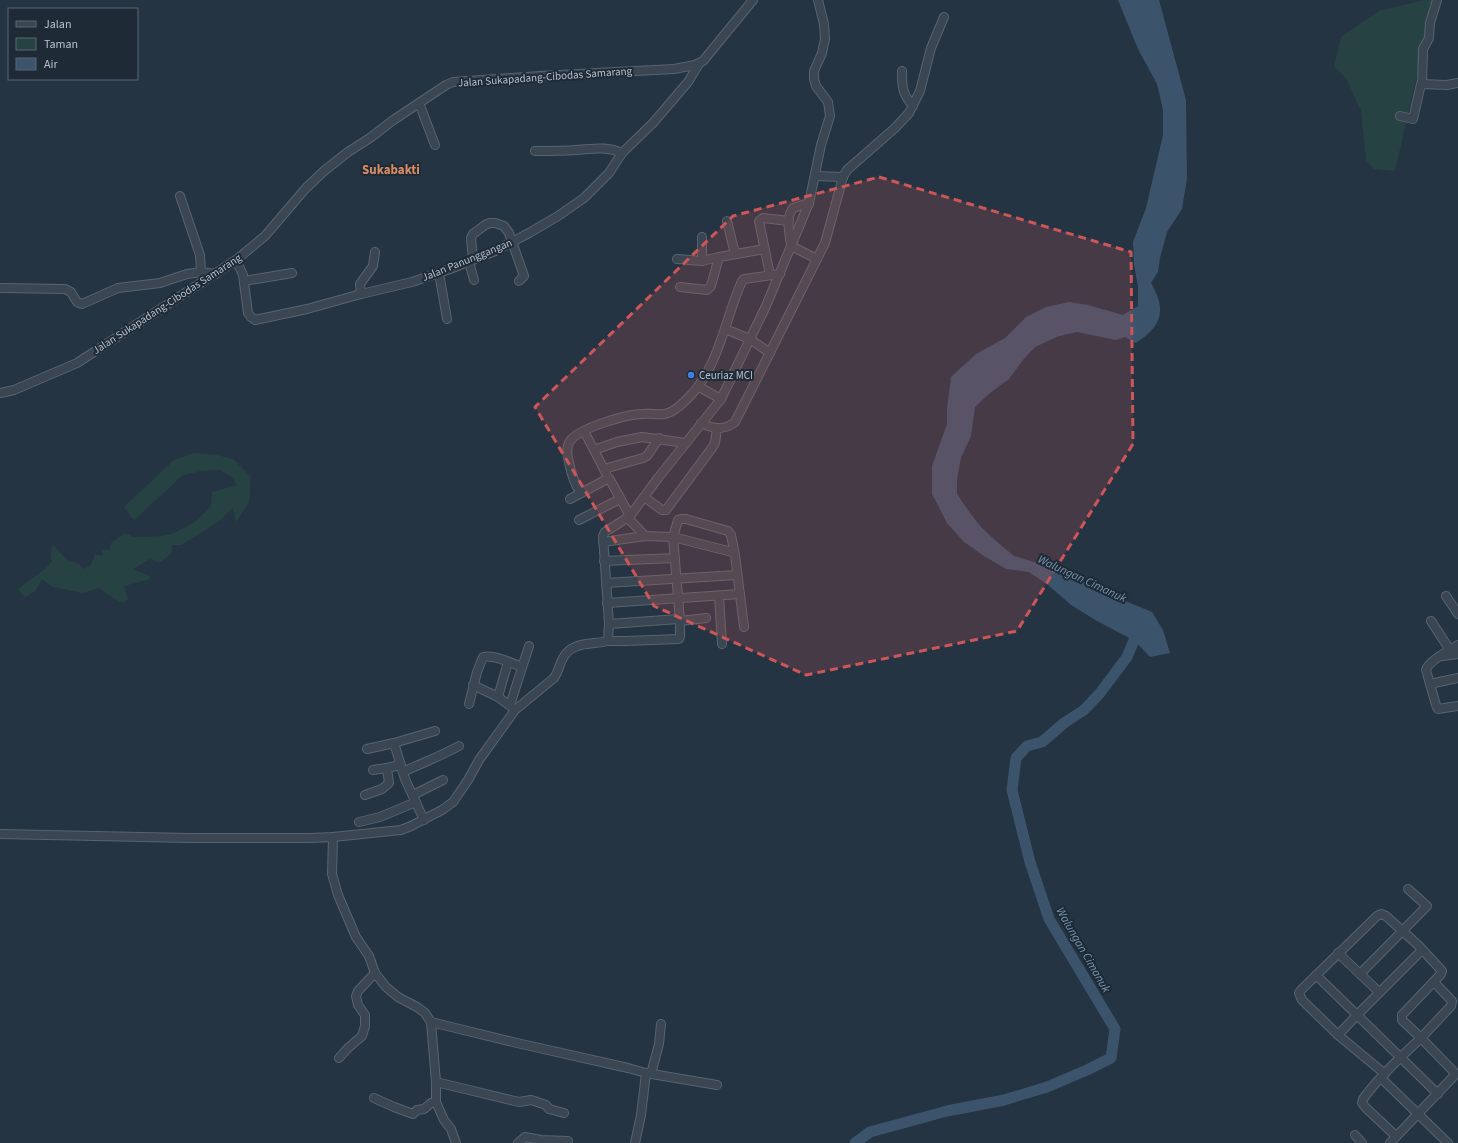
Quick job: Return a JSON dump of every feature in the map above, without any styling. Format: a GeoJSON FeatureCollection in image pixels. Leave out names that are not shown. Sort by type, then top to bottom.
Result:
{"type":"FeatureCollection","features":[{"type":"Feature","properties":{"kind":"street"},"geometry":{"type":"LineString","coordinates":[[699,64],[713,50],[753,0]]}},
{"type":"Feature","properties":{"kind":"street"},"geometry":{"type":"LineString","coordinates":[[608,641],[609,624],[603,536],[605,532],[629,517],[721,399],[761,318],[809,203],[821,145],[830,116],[828,102],[816,86],[814,79],[814,71],[822,53],[825,38],[824,24],[818,0]]}},
{"type":"Feature","properties":{"kind":"street"},"geometry":{"type":"LineString","coordinates":[[1400,116],[1413,119],[1422,84],[1423,49],[1428,40],[1430,23],[1437,0]]}},
{"type":"Feature","properties":{"kind":"street"},"geometry":{"type":"LineString","coordinates":[[701,423],[721,429],[730,426],[735,422],[784,328],[825,243],[843,177],[847,170],[900,123],[909,113],[920,90],[931,48],[944,17]]}},
{"type":"Feature","properties":{"kind":"street","name":"Jalan Sukapadang-Cibodas Samarang"},"geometry":{"type":"LineString","coordinates":[[0,394],[14,390],[77,363],[129,328],[216,274],[265,236],[306,188],[324,171],[348,152],[446,85],[453,82],[674,69],[699,64]]}},
{"type":"Feature","properties":{"kind":"street","name":"Jalan Panunggangan"},"geometry":{"type":"LineString","coordinates":[[236,260],[244,281],[248,313],[255,320],[308,309],[361,294],[412,282],[471,261],[512,242],[558,216],[584,198],[609,173],[622,154],[653,123],[688,82],[699,64]]}},
{"type":"Feature","properties":{"kind":"street"},"geometry":{"type":"LineString","coordinates":[[902,71],[902,85],[905,98],[913,106]]}},
{"type":"Feature","properties":{"kind":"street"},"geometry":{"type":"LineString","coordinates":[[1422,84],[1447,85],[1458,83]]}},
{"type":"Feature","properties":{"kind":"street"},"geometry":{"type":"LineString","coordinates":[[418,103],[435,146]]}},
{"type":"Feature","properties":{"kind":"street"},"geometry":{"type":"LineString","coordinates":[[535,151],[591,148],[612,149],[622,154]]}},
{"type":"Feature","properties":{"kind":"street"},"geometry":{"type":"LineString","coordinates":[[815,176],[843,177]]}},
{"type":"Feature","properties":{"kind":"street"},"geometry":{"type":"LineString","coordinates":[[180,196],[200,255],[200,272]]}},
{"type":"Feature","properties":{"kind":"street"},"geometry":{"type":"LineString","coordinates":[[792,246],[789,221],[790,214],[793,208],[809,203]]}},
{"type":"Feature","properties":{"kind":"street"},"geometry":{"type":"LineString","coordinates":[[770,275],[759,221],[763,218],[789,221]]}},
{"type":"Feature","properties":{"kind":"street"},"geometry":{"type":"LineString","coordinates":[[727,222],[735,254]]}},
{"type":"Feature","properties":{"kind":"street"},"geometry":{"type":"LineString","coordinates":[[474,280],[471,261],[471,238],[473,234],[485,225],[495,223],[504,226],[509,233],[524,276],[519,281]]}},
{"type":"Feature","properties":{"kind":"street"},"geometry":{"type":"LineString","coordinates":[[702,237],[702,261]]}},
{"type":"Feature","properties":{"kind":"street"},"geometry":{"type":"LineString","coordinates":[[792,246],[817,259]]}},
{"type":"Feature","properties":{"kind":"street"},"geometry":{"type":"LineString","coordinates":[[677,259],[702,261],[765,249]]}},
{"type":"Feature","properties":{"kind":"street"},"geometry":{"type":"LineString","coordinates":[[361,294],[360,284],[373,266],[375,252]]}},
{"type":"Feature","properties":{"kind":"street"},"geometry":{"type":"LineString","coordinates":[[680,287],[706,290],[710,288],[719,257]]}},
{"type":"Feature","properties":{"kind":"street"},"geometry":{"type":"LineString","coordinates":[[0,288],[65,289],[71,292],[77,302],[82,304],[118,288],[160,283],[187,274],[200,272],[216,274]]}},
{"type":"Feature","properties":{"kind":"street"},"geometry":{"type":"LineString","coordinates":[[244,281],[292,273]]}},
{"type":"Feature","properties":{"kind":"street"},"geometry":{"type":"LineString","coordinates":[[439,273],[447,319]]}},
{"type":"Feature","properties":{"kind":"street"},"geometry":{"type":"LineString","coordinates":[[581,493],[577,488],[570,471],[567,457],[570,442],[575,436],[607,422],[631,415],[665,414],[672,412],[685,402],[699,387],[713,360],[742,281],[744,279],[780,274]]}},
{"type":"Feature","properties":{"kind":"street"},"geometry":{"type":"LineString","coordinates":[[725,329],[750,339],[770,353]]}},
{"type":"Feature","properties":{"kind":"street"},"geometry":{"type":"LineString","coordinates":[[699,387],[721,399]]}},
{"type":"Feature","properties":{"kind":"street"},"geometry":{"type":"LineString","coordinates":[[644,497],[662,510],[666,510],[712,448],[715,443],[717,428]]}},
{"type":"Feature","properties":{"kind":"street"},"geometry":{"type":"LineString","coordinates":[[584,431],[629,517],[645,536]]}},
{"type":"Feature","properties":{"kind":"street"},"geometry":{"type":"LineString","coordinates":[[594,450],[642,436],[686,443]]}},
{"type":"Feature","properties":{"kind":"street"},"geometry":{"type":"LineString","coordinates":[[604,469],[647,456],[659,438]]}},
{"type":"Feature","properties":{"kind":"street"},"geometry":{"type":"LineString","coordinates":[[570,499],[609,478]]}},
{"type":"Feature","properties":{"kind":"street"},"geometry":{"type":"LineString","coordinates":[[579,520],[620,499]]}},
{"type":"Feature","properties":{"kind":"street"},"geometry":{"type":"LineString","coordinates":[[512,708],[554,678],[558,673],[562,659],[578,645],[608,641],[679,639],[678,598],[673,538],[678,520],[681,519],[724,529],[731,535],[744,627]]}},
{"type":"Feature","properties":{"kind":"street"},"geometry":{"type":"LineString","coordinates":[[603,542],[645,536],[673,538],[732,552],[735,555]]}},
{"type":"Feature","properties":{"kind":"street"},"geometry":{"type":"LineString","coordinates":[[604,561],[675,558]]}},
{"type":"Feature","properties":{"kind":"street"},"geometry":{"type":"LineString","coordinates":[[606,583],[737,575]]}},
{"type":"Feature","properties":{"kind":"street"},"geometry":{"type":"LineString","coordinates":[[607,603],[740,594]]}},
{"type":"Feature","properties":{"kind":"street"},"geometry":{"type":"LineString","coordinates":[[719,596],[722,644]]}},
{"type":"Feature","properties":{"kind":"street"},"geometry":{"type":"LineString","coordinates":[[1446,596],[1458,614]]}},
{"type":"Feature","properties":{"kind":"street"},"geometry":{"type":"LineString","coordinates":[[609,624],[706,618]]}},
{"type":"Feature","properties":{"kind":"street"},"geometry":{"type":"LineString","coordinates":[[1431,621],[1450,650]]}},
{"type":"Feature","properties":{"kind":"street"},"geometry":{"type":"LineString","coordinates":[[1458,645],[1440,656],[1426,668],[1438,708],[1458,706]]}},
{"type":"Feature","properties":{"kind":"street"},"geometry":{"type":"LineString","coordinates":[[0,834],[189,838],[333,837],[401,830],[424,820],[453,802],[512,708],[529,646]]}},
{"type":"Feature","properties":{"kind":"street"},"geometry":{"type":"LineString","coordinates":[[1440,656],[1458,654]]}},
{"type":"Feature","properties":{"kind":"street"},"geometry":{"type":"LineString","coordinates":[[469,704],[473,685],[483,657],[488,656],[522,667]]}},
{"type":"Feature","properties":{"kind":"street"},"geometry":{"type":"LineString","coordinates":[[498,697],[508,662]]}},
{"type":"Feature","properties":{"kind":"street"},"geometry":{"type":"LineString","coordinates":[[1430,684],[1458,678]]}},
{"type":"Feature","properties":{"kind":"street"},"geometry":{"type":"LineString","coordinates":[[473,685],[498,697],[512,708]]}},
{"type":"Feature","properties":{"kind":"street"},"geometry":{"type":"LineString","coordinates":[[367,749],[435,731]]}},
{"type":"Feature","properties":{"kind":"street"},"geometry":{"type":"LineString","coordinates":[[394,743],[402,768],[424,820]]}},
{"type":"Feature","properties":{"kind":"street"},"geometry":{"type":"LineString","coordinates":[[373,770],[402,768],[437,758],[459,746]]}},
{"type":"Feature","properties":{"kind":"street"},"geometry":{"type":"LineString","coordinates":[[365,795],[382,789],[389,783],[387,768]]}},
{"type":"Feature","properties":{"kind":"street"},"geometry":{"type":"LineString","coordinates":[[359,822],[380,817],[415,798],[443,780]]}},
{"type":"Feature","properties":{"kind":"street"},"geometry":{"type":"LineString","coordinates":[[333,837],[332,874],[335,886],[348,922],[369,956],[375,973],[386,987],[398,997],[425,1013],[431,1022],[436,1082],[436,1103],[444,1120],[451,1129],[456,1143]]}},
{"type":"Feature","properties":{"kind":"street"},"geometry":{"type":"LineString","coordinates":[[1360,974],[1427,906],[1408,889]]}},
{"type":"Feature","properties":{"kind":"street"},"geometry":{"type":"LineString","coordinates":[[1434,982],[1452,1001],[1451,1006],[1421,1038],[1381,1078],[1365,1097],[1362,1103],[1393,1141],[1417,1116],[1438,1094],[1455,1073],[1421,1038],[1401,1018],[1402,1015],[1441,974],[1441,969],[1403,931],[1386,916],[1381,914],[1377,916],[1338,953],[1299,993],[1300,997],[1381,1078],[1396,1095],[1417,1116],[1445,1143]]}},
{"type":"Feature","properties":{"kind":"street"},"geometry":{"type":"LineString","coordinates":[[1338,1035],[1422,950]]}},
{"type":"Feature","properties":{"kind":"street"},"geometry":{"type":"LineString","coordinates":[[1338,953],[1379,992]]}},
{"type":"Feature","properties":{"kind":"street"},"geometry":{"type":"LineString","coordinates":[[339,1058],[362,1036],[365,1026],[365,1015],[358,1005],[356,996],[358,991],[375,973]]}},
{"type":"Feature","properties":{"kind":"street"},"geometry":{"type":"LineString","coordinates":[[1316,975],[1438,1094]]}},
{"type":"Feature","properties":{"kind":"street"},"geometry":{"type":"LineString","coordinates":[[431,1022],[517,1044],[628,1068],[648,1074],[717,1085]]}},
{"type":"Feature","properties":{"kind":"street"},"geometry":{"type":"LineString","coordinates":[[635,1143],[648,1074],[659,1044],[661,1024]]}},
{"type":"Feature","properties":{"kind":"street"},"geometry":{"type":"LineString","coordinates":[[436,1082],[519,1102],[531,1100],[546,1105],[549,1109],[564,1113]]}},
{"type":"Feature","properties":{"kind":"street"},"geometry":{"type":"LineString","coordinates":[[374,1098],[414,1114],[417,1110],[424,1109],[431,1103],[436,1103]]}},
{"type":"Feature","properties":{"kind":"street"},"geometry":{"type":"LineString","coordinates":[[1355,1135],[1362,1143]]}},
{"type":"Feature","properties":{"kind":"street"},"geometry":{"type":"LineString","coordinates":[[518,1143],[525,1137],[540,1140],[568,1141]]}},
{"type":"Feature","properties":{"kind":"highlighted area"},"geometry":{"type":"Polygon","coordinates":[[[879,177],[1131,252],[1133,444],[1017,631],[806,675],[654,606],[535,407],[733,216],[879,177]]]}},
{"type":"Feature","properties":{"kind":"green space"},"geometry":{"type":"Polygon","coordinates":[[[1424,0],[1434,0],[1395,171],[1374,169],[1366,160],[1361,111],[1346,78],[1334,66],[1341,37],[1379,11],[1424,0]]]}},
{"type":"Feature","properties":{"kind":"green space"},"geometry":{"type":"Polygon","coordinates":[[[194,453],[217,455],[233,459],[251,477],[249,502],[236,522],[233,508],[218,522],[181,545],[172,545],[172,553],[159,563],[150,559],[133,569],[149,576],[150,579],[124,586],[128,599],[122,603],[98,588],[83,593],[53,587],[42,579],[35,591],[25,598],[18,589],[46,568],[52,561],[50,558],[53,545],[67,560],[79,564],[83,569],[91,565],[95,554],[102,556],[102,549],[110,550],[111,543],[125,533],[134,537],[160,536],[172,534],[195,522],[211,506],[212,492],[237,485],[232,477],[220,470],[201,471],[183,475],[134,520],[124,507],[174,460],[194,453]]]}},
{"type":"Feature","properties":{"kind":"water"},"geometry":{"type":"Polygon","coordinates":[[[1118,0],[1159,0],[1186,100],[1187,179],[1182,209],[1167,232],[1158,272],[1151,283],[1159,301],[1159,317],[1152,330],[1136,343],[1125,337],[1116,340],[1077,332],[1059,336],[1035,347],[1009,379],[990,393],[975,407],[971,436],[961,458],[957,479],[957,494],[982,528],[1014,556],[1063,571],[1113,596],[1152,612],[1163,630],[1170,653],[1150,657],[1135,641],[1071,605],[1048,585],[1029,572],[1006,569],[964,542],[947,523],[932,494],[932,466],[947,424],[947,408],[951,377],[976,354],[1005,338],[1026,317],[1046,307],[1069,302],[1088,305],[1123,315],[1138,306],[1138,287],[1134,264],[1133,242],[1146,208],[1163,135],[1163,110],[1157,84],[1138,49],[1118,0]]]}},
{"type":"Feature","properties":{"kind":"waterway","name":"Walungan Cimanuk"},"geometry":{"type":"LineString","coordinates":[[855,1143],[870,1132],[947,1111],[1004,1100],[1047,1087],[1111,1058],[1115,1029],[1049,919],[1030,862],[1012,790],[1016,758],[1027,746],[1042,742],[1064,723],[1084,710],[1100,693],[1127,657],[1138,631],[1136,628]]}},
{"type":"Feature","properties":{"kind":"place","name":"Ceuriaz MCI"},"geometry":{"type":"Point","coordinates":[691,375]}},
{"type":"Feature","properties":{"kind":"district","name":"Sukabakti"},"geometry":{"type":"Point","coordinates":[391,170]}}]}
